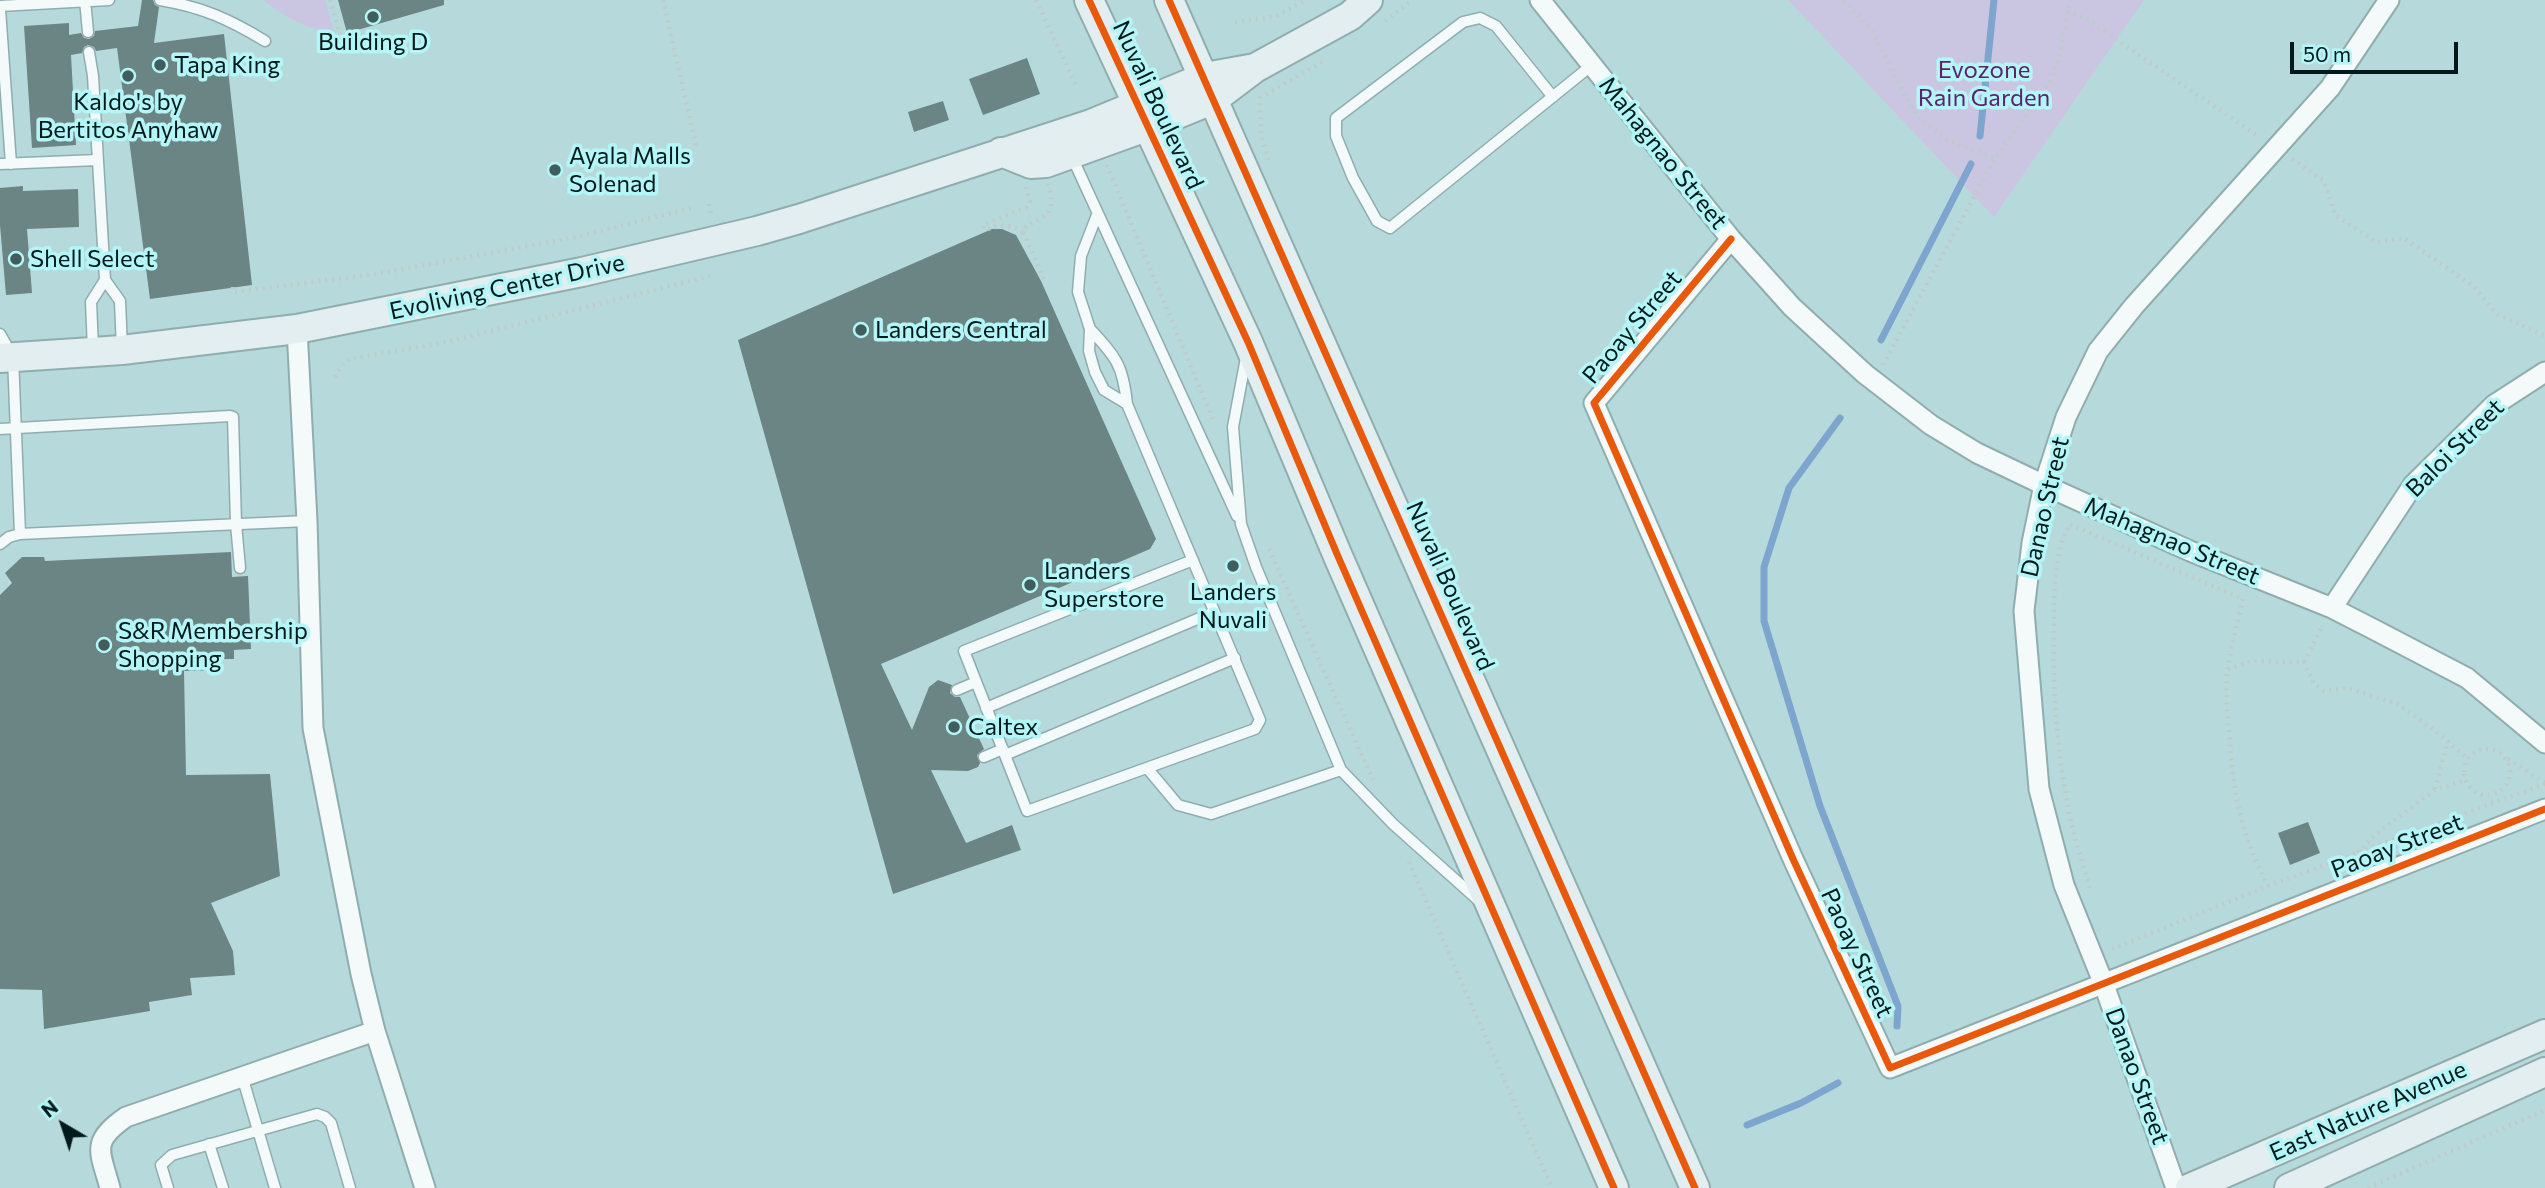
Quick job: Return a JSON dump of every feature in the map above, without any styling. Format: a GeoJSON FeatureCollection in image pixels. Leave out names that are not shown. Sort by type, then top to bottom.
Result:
{"type":"FeatureCollection","features":[{"type":"Feature","properties":{"kind":"main road","name":"Nuvali Boulevard"},"geometry":{"type":"LineString","coordinates":[[1089,0],[1248,342],[1337,554],[1614,1188]]}},
{"type":"Feature","properties":{"kind":"main road","name":"Nuvali Boulevard"},"geometry":{"type":"LineString","coordinates":[[1169,0],[1695,1188]]}},
{"type":"Feature","properties":{"kind":"main road","name":"Evoliving Center Drive"},"geometry":{"type":"LineString","coordinates":[[1002,152],[1031,164],[1046,163],[1070,154],[1142,116],[1255,68],[1355,8]]}},
{"type":"Feature","properties":{"kind":"main road","name":"Evoliving Center Drive"},"geometry":{"type":"LineString","coordinates":[[4,349],[93,352],[297,329],[582,272],[757,232],[1091,124],[1142,116]]}},
{"type":"Feature","properties":{"kind":"main road","name":"East Nature Avenue"},"geometry":{"type":"LineString","coordinates":[[2190,1188],[2545,1034]]}},
{"type":"Feature","properties":{"kind":"main road"},"geometry":{"type":"LineString","coordinates":[[2289,1188],[2545,1072]]}},
{"type":"Feature","properties":{"kind":"street","name":"Mahagnao Street"},"geometry":{"type":"LineString","coordinates":[[1540,0],[1731,239],[1791,307],[1875,382],[1931,425],[1978,453],[2045,485],[2332,608],[2467,678],[2545,743]]}},
{"type":"Feature","properties":{"kind":"street","name":"Danao Street"},"geometry":{"type":"LineString","coordinates":[[2176,1188],[2103,982],[2064,885],[2039,789],[2024,611],[2032,543],[2045,485],[2066,416],[2098,351],[2134,306],[2330,88],[2389,0]]}},
{"type":"Feature","properties":{"kind":"street","name":"Paoay Street"},"geometry":{"type":"LineString","coordinates":[[1731,239],[1594,403],[1793,859],[1890,1069],[2103,982],[2545,809]]}},
{"type":"Feature","properties":{"kind":"street"},"geometry":{"type":"LineString","coordinates":[[297,329],[307,521],[313,728],[361,974],[375,1031],[425,1188]]}},
{"type":"Feature","properties":{"kind":"street","name":"Baloi Street"},"geometry":{"type":"LineString","coordinates":[[2332,608],[2413,485],[2494,405],[2545,372]]}},
{"type":"Feature","properties":{"kind":"street"},"geometry":{"type":"LineString","coordinates":[[110,1188],[99,1148],[103,1136],[126,1118],[375,1031]]}},
{"type":"Feature","properties":{"kind":"lane"},"geometry":{"type":"LineString","coordinates":[[98,160],[5,164],[0,8],[109,0]]}},
{"type":"Feature","properties":{"kind":"lane"},"geometry":{"type":"LineString","coordinates":[[160,0],[208,10],[233,21],[265,41]]}},
{"type":"Feature","properties":{"kind":"lane"},"geometry":{"type":"LineString","coordinates":[[85,1],[88,32]]}},
{"type":"Feature","properties":{"kind":"lane"},"geometry":{"type":"LineString","coordinates":[[1553,97],[1496,26],[1480,18],[1463,22],[1336,118],[1336,136],[1353,178],[1377,221],[1390,228],[1553,97],[1592,65]]}},
{"type":"Feature","properties":{"kind":"lane"},"geometry":{"type":"LineString","coordinates":[[89,52],[105,280],[120,301],[122,350]]}},
{"type":"Feature","properties":{"kind":"lane"},"geometry":{"type":"LineString","coordinates":[[1070,154],[1241,524],[1256,567],[1341,771],[1393,824],[1497,916]]}},
{"type":"Feature","properties":{"kind":"lane"},"geometry":{"type":"LineString","coordinates":[[1097,215],[1081,256],[1077,292],[1090,329],[1089,351],[1095,372],[1104,390],[1127,404]]}},
{"type":"Feature","properties":{"kind":"lane"},"geometry":{"type":"LineString","coordinates":[[93,352],[91,302],[105,280]]}},
{"type":"Feature","properties":{"kind":"lane"},"geometry":{"type":"LineString","coordinates":[[1090,329],[1114,355],[1124,380],[1127,404],[1235,658],[1260,720],[1255,729],[1027,811],[964,651],[1193,560]]}},
{"type":"Feature","properties":{"kind":"lane"},"geometry":{"type":"LineString","coordinates":[[1241,524],[1233,427],[1248,342]]}},
{"type":"Feature","properties":{"kind":"lane"},"geometry":{"type":"LineString","coordinates":[[4,349],[16,429],[20,534]]}},
{"type":"Feature","properties":{"kind":"lane"},"geometry":{"type":"LineString","coordinates":[[0,429],[230,416],[234,421],[236,524],[240,568]]}},
{"type":"Feature","properties":{"kind":"lane"},"geometry":{"type":"LineString","coordinates":[[0,544],[9,537],[20,534],[307,521]]}},
{"type":"Feature","properties":{"kind":"lane"},"geometry":{"type":"LineString","coordinates":[[986,708],[1214,612]]}},
{"type":"Feature","properties":{"kind":"lane"},"geometry":{"type":"LineString","coordinates":[[984,757],[1004,752],[1235,658]]}},
{"type":"Feature","properties":{"kind":"lane"},"geometry":{"type":"LineString","coordinates":[[957,690],[976,682]]}},
{"type":"Feature","properties":{"kind":"lane"},"geometry":{"type":"LineString","coordinates":[[1147,768],[1178,806],[1210,814],[1341,771]]}},
{"type":"Feature","properties":{"kind":"lane"},"geometry":{"type":"LineString","coordinates":[[242,1076],[275,1188]]}},
{"type":"Feature","properties":{"kind":"lane"},"geometry":{"type":"LineString","coordinates":[[168,1188],[161,1165],[167,1159],[257,1129],[317,1114],[331,1123],[350,1188]]}},
{"type":"Feature","properties":{"kind":"lane"},"geometry":{"type":"LineString","coordinates":[[209,1144],[223,1188]]}},
{"type":"Feature","properties":{"kind":"path"},"geometry":{"type":"LineString","coordinates":[[330,0],[341,38]]}},
{"type":"Feature","properties":{"kind":"path"},"geometry":{"type":"LineString","coordinates":[[663,0],[697,150]]}},
{"type":"Feature","properties":{"kind":"path"},"geometry":{"type":"LineString","coordinates":[[1036,0],[1076,85]]}},
{"type":"Feature","properties":{"kind":"path"},"geometry":{"type":"LineString","coordinates":[[1235,22],[1276,16],[1306,0]]}},
{"type":"Feature","properties":{"kind":"path"},"geometry":{"type":"LineString","coordinates":[[1844,0],[1871,29],[1916,115],[1945,139],[1995,158]]}},
{"type":"Feature","properties":{"kind":"path"},"geometry":{"type":"LineString","coordinates":[[1875,382],[1995,158],[2050,82],[2060,52],[2070,0]]}},
{"type":"Feature","properties":{"kind":"path"},"geometry":{"type":"LineString","coordinates":[[2067,11],[2085,18],[2325,181],[2335,215],[2376,242],[2404,237],[2473,286],[2497,314],[2545,336]]}},
{"type":"Feature","properties":{"kind":"path"},"geometry":{"type":"LineString","coordinates":[[1104,158],[1216,428]]}},
{"type":"Feature","properties":{"kind":"path"},"geometry":{"type":"LineString","coordinates":[[1023,232],[1026,226],[1045,217],[1051,209],[1052,198],[1046,178]]}},
{"type":"Feature","properties":{"kind":"path"},"geometry":{"type":"LineString","coordinates":[[1024,184],[1030,202],[1026,207],[983,225],[985,230],[1006,225],[1014,226],[1023,232],[1044,279]]}},
{"type":"Feature","properties":{"kind":"path"},"geometry":{"type":"LineString","coordinates":[[233,287],[233,292],[376,274],[576,237],[695,207]]}},
{"type":"Feature","properties":{"kind":"path"},"geometry":{"type":"LineString","coordinates":[[334,377],[349,359],[447,341],[710,276]]}},
{"type":"Feature","properties":{"kind":"path"},"geometry":{"type":"LineString","coordinates":[[2093,900],[2071,820],[2059,743],[2053,667],[2054,584],[2059,547],[2069,524],[2243,599]]}},
{"type":"Feature","properties":{"kind":"path"},"geometry":{"type":"LineString","coordinates":[[1265,541],[1377,787]]}},
{"type":"Feature","properties":{"kind":"path"},"geometry":{"type":"LineString","coordinates":[[2248,574],[2228,669],[2227,715],[2236,808],[2256,864],[2268,886]]}},
{"type":"Feature","properties":{"kind":"path"},"geometry":{"type":"LineString","coordinates":[[2304,662],[2332,608]]}},
{"type":"Feature","properties":{"kind":"path"},"geometry":{"type":"LineString","coordinates":[[2228,669],[2252,661],[2304,662]]}},
{"type":"Feature","properties":{"kind":"path"},"geometry":{"type":"LineString","coordinates":[[2304,662],[2314,684],[2324,691],[2347,688],[2398,704],[2468,759]]}},
{"type":"Feature","properties":{"kind":"path"},"geometry":{"type":"LineString","coordinates":[[2435,790],[2448,741]]}},
{"type":"Feature","properties":{"kind":"path"},"geometry":{"type":"LineString","coordinates":[[2509,797],[2496,793],[2482,794],[2470,787],[2464,773],[2468,759],[2479,751],[2492,749],[2545,784]]}},
{"type":"Feature","properties":{"kind":"path"},"geometry":{"type":"LineString","coordinates":[[2496,793],[2507,783],[2510,776],[2508,762],[2504,756]]}},
{"type":"Feature","properties":{"kind":"path"},"geometry":{"type":"LineString","coordinates":[[2357,854],[2371,838],[2435,790],[2466,780]]}},
{"type":"Feature","properties":{"kind":"path"},"geometry":{"type":"LineString","coordinates":[[2105,938],[2109,950],[2268,886],[2545,784]]}},
{"type":"Feature","properties":{"kind":"path"},"geometry":{"type":"LineString","coordinates":[[1393,824],[1552,1188]]}},
{"type":"Feature","properties":{"kind":"path"},"geometry":{"type":"LineString","coordinates":[[2368,1188],[2545,1110]]}},
{"type":"Feature","properties":{"kind":"green space"},"geometry":{"type":"Polygon","coordinates":[[[263,0],[325,0],[334,31],[305,26],[263,0]]]}},
{"type":"Feature","properties":{"kind":"green space","name":"Evozone Rain Garden"},"geometry":{"type":"Polygon","coordinates":[[[1788,0],[2144,0],[1994,217],[1788,0]]]}},
{"type":"Feature","properties":{"kind":"building"},"geometry":{"type":"Polygon","coordinates":[[[142,0],[153,0],[159,7],[154,43],[224,34],[252,285],[150,299],[117,48],[96,51],[88,45],[82,53],[71,55],[76,145],[32,148],[24,26],[69,23],[69,35],[81,33],[84,38],[89,39],[94,36],[95,31],[138,26],[142,0]]]}},
{"type":"Feature","properties":{"kind":"building","name":"Building D"},"geometry":{"type":"Polygon","coordinates":[[[338,0],[444,0],[444,5],[347,33],[338,0]]]}},
{"type":"Feature","properties":{"kind":"building"},"geometry":{"type":"Polygon","coordinates":[[[1027,58],[1040,94],[983,115],[969,79],[1027,58]]]}},
{"type":"Feature","properties":{"kind":"building"},"geometry":{"type":"Polygon","coordinates":[[[943,101],[949,120],[914,132],[908,112],[943,101]]]}},
{"type":"Feature","properties":{"kind":"building"},"geometry":{"type":"Polygon","coordinates":[[[23,186],[23,191],[78,189],[79,227],[27,229],[32,293],[6,295],[0,188],[23,186]]]}},
{"type":"Feature","properties":{"kind":"building"},"geometry":{"type":"Polygon","coordinates":[[[992,229],[1002,229],[1016,235],[1041,281],[1156,539],[1150,549],[881,664],[912,730],[929,687],[938,680],[952,685],[950,693],[960,697],[984,749],[977,755],[980,763],[978,767],[968,771],[931,770],[966,843],[1012,825],[1021,850],[893,894],[738,340],[992,229]]]}},
{"type":"Feature","properties":{"kind":"building"},"geometry":{"type":"Polygon","coordinates":[[[231,552],[232,577],[248,576],[251,649],[234,650],[234,659],[218,659],[218,670],[184,671],[186,775],[270,774],[280,876],[211,903],[233,951],[235,975],[190,978],[192,995],[149,1002],[150,1011],[44,1029],[42,990],[0,989],[0,595],[12,583],[5,573],[22,557],[44,557],[45,561],[231,552]]]}},
{"type":"Feature","properties":{"kind":"building"},"geometry":{"type":"Polygon","coordinates":[[[2308,822],[2320,853],[2290,865],[2278,833],[2308,822]]]}},
{"type":"Feature","properties":{"kind":"waterway"},"geometry":{"type":"LineString","coordinates":[[1980,136],[1994,0]]}},
{"type":"Feature","properties":{"kind":"waterway"},"geometry":{"type":"LineString","coordinates":[[1881,340],[1971,164]]}},
{"type":"Feature","properties":{"kind":"waterway"},"geometry":{"type":"LineString","coordinates":[[1840,418],[1789,488],[1764,567],[1764,621],[1820,806],[1898,1006],[1897,1026]]}},
{"type":"Feature","properties":{"kind":"waterway"},"geometry":{"type":"LineString","coordinates":[[1747,1125],[1801,1103],[1838,1083]]}},
{"type":"Feature","properties":{"kind":"cycle path"},"geometry":{"type":"LineString","coordinates":[[1089,0],[1248,342],[1337,554],[1614,1188]]}},
{"type":"Feature","properties":{"kind":"cycle path"},"geometry":{"type":"LineString","coordinates":[[1169,0],[1695,1188]]}},
{"type":"Feature","properties":{"kind":"cycle path"},"geometry":{"type":"LineString","coordinates":[[1731,239],[1594,403],[1793,859],[1890,1068],[2545,809]]}},
{"type":"Feature","properties":{"kind":"place","name":"Building D"},"geometry":{"type":"Point","coordinates":[373,17]}},
{"type":"Feature","properties":{"kind":"place","name":"Tapa King"},"geometry":{"type":"Point","coordinates":[160,65]}},
{"type":"Feature","properties":{"kind":"place","name":"Kaldo's by Bertitos Anyhaw"},"geometry":{"type":"Point","coordinates":[128,76]}},
{"type":"Feature","properties":{"kind":"place","name":"Ayala Malls Solenad"},"geometry":{"type":"Point","coordinates":[555,170]}},
{"type":"Feature","properties":{"kind":"place","name":"Shell Select"},"geometry":{"type":"Point","coordinates":[16,259]}},
{"type":"Feature","properties":{"kind":"place","name":"Landers Central"},"geometry":{"type":"Point","coordinates":[861,330]}},
{"type":"Feature","properties":{"kind":"place","name":"Landers Nuvali"},"geometry":{"type":"Point","coordinates":[1233,566]}},
{"type":"Feature","properties":{"kind":"place","name":"Landers Superstore"},"geometry":{"type":"Point","coordinates":[1030,585]}},
{"type":"Feature","properties":{"kind":"place","name":"S&R Membership Shopping"},"geometry":{"type":"Point","coordinates":[104,645]}},
{"type":"Feature","properties":{"kind":"place","name":"Caltex"},"geometry":{"type":"Point","coordinates":[954,727]}}]}
